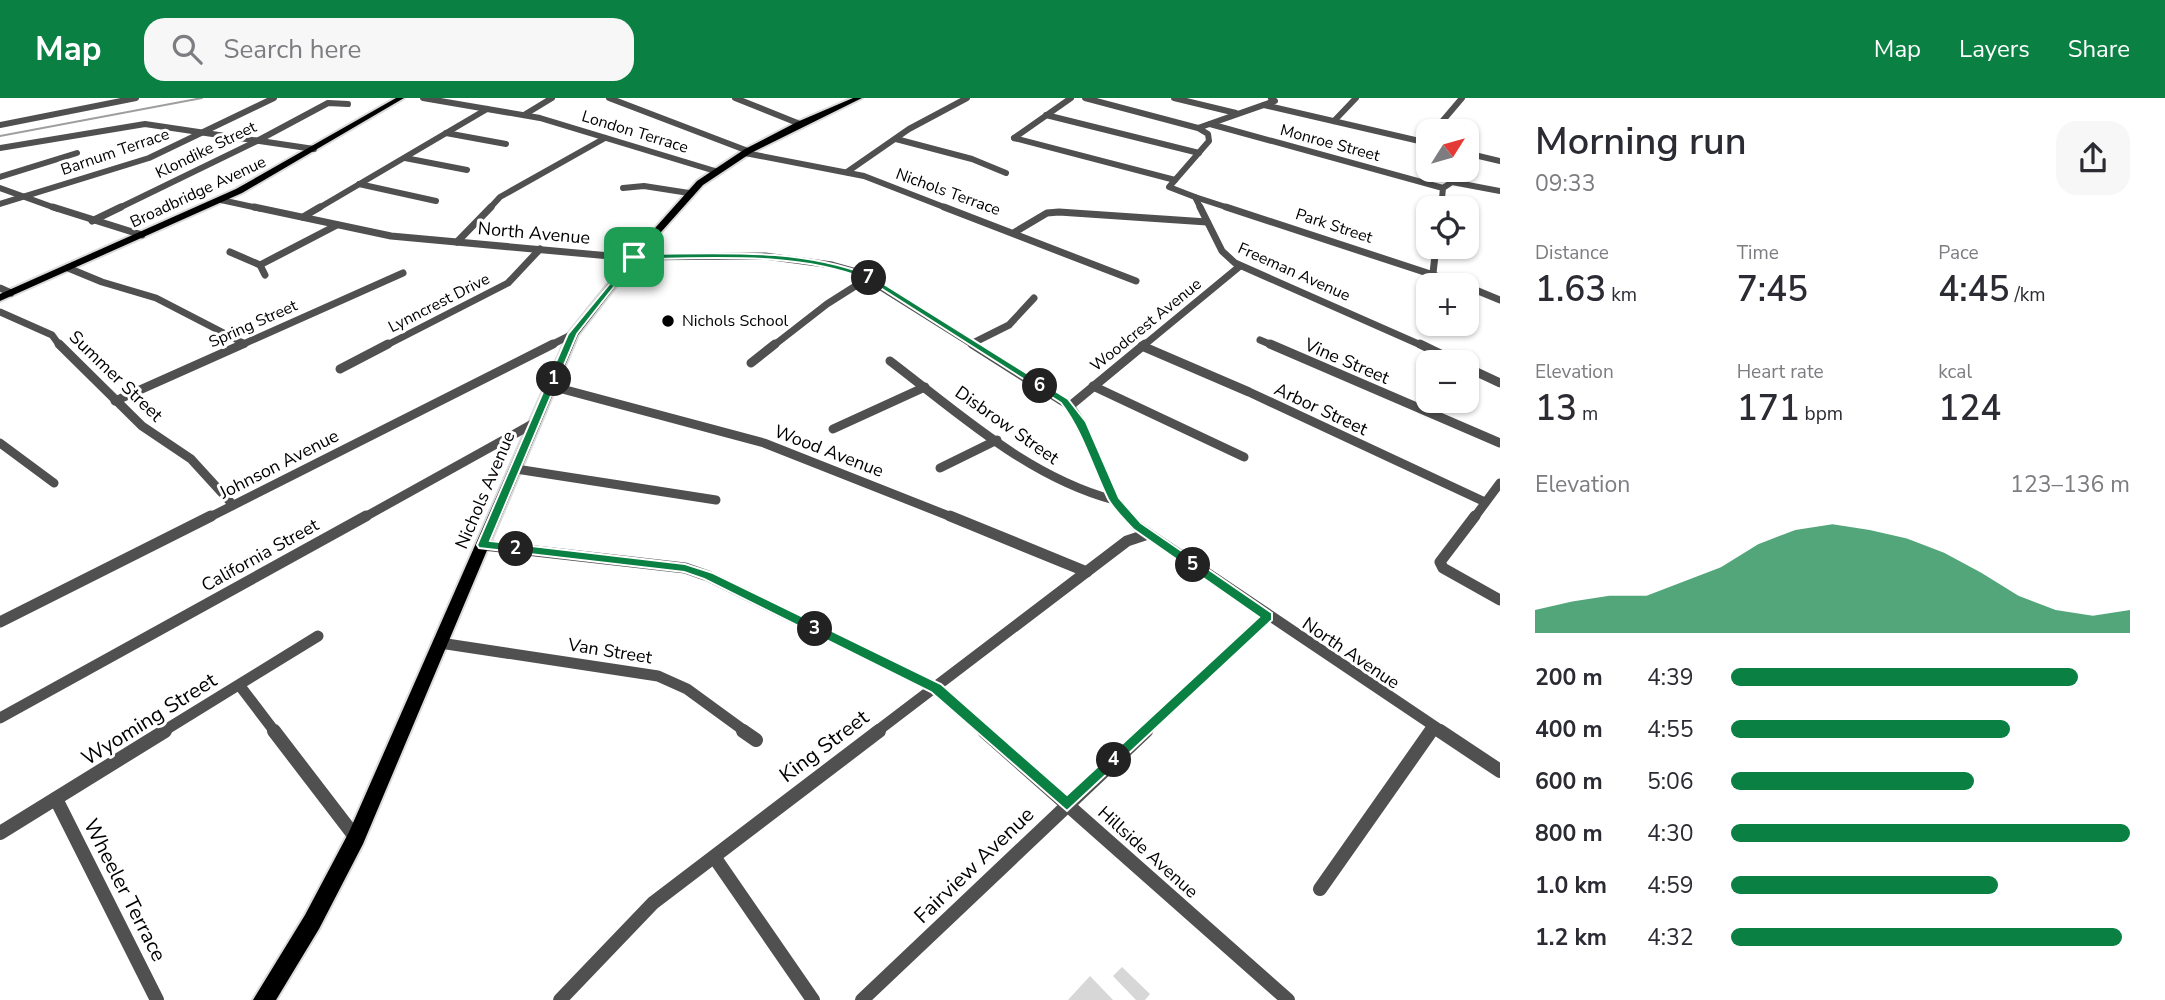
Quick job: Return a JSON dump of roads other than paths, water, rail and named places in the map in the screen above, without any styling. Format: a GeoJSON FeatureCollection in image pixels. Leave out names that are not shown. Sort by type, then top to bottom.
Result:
{"type":"FeatureCollection","features":[{"type":"Feature","properties":{"kind":"main road","name":"Broadbridge Avenue"},"geometry":{"type":"LineString","coordinates":[[0,298],[221,200],[401,98]]}},
{"type":"Feature","properties":{"kind":"main road","name":"Nichols Avenue"},"geometry":{"type":"LineString","coordinates":[[264,1000],[312,922],[356,838],[573,334],[689,193],[715,171],[800,124],[859,98]]}},
{"type":"Feature","properties":{"kind":"street"},"geometry":{"type":"LineString","coordinates":[[0,125],[136,98]]}},
{"type":"Feature","properties":{"kind":"street","name":"Barnum Terrace"},"geometry":{"type":"LineString","coordinates":[[0,204],[149,158],[274,98]]}},
{"type":"Feature","properties":{"kind":"street","name":"London Terrace"},"geometry":{"type":"LineString","coordinates":[[423,98],[524,115],[715,171]]}},
{"type":"Feature","properties":{"kind":"street"},"geometry":{"type":"LineString","coordinates":[[462,105],[474,98]]}},
{"type":"Feature","properties":{"kind":"street"},"geometry":{"type":"LineString","coordinates":[[524,115],[552,98]]}},
{"type":"Feature","properties":{"kind":"street","name":"Nichols Terrace"},"geometry":{"type":"LineString","coordinates":[[610,98],[746,152],[847,172],[1015,232],[1136,281]]}},
{"type":"Feature","properties":{"kind":"street"},"geometry":{"type":"LineString","coordinates":[[736,98],[800,124]]}},
{"type":"Feature","properties":{"kind":"street"},"geometry":{"type":"LineString","coordinates":[[847,172],[896,139],[967,98]]}},
{"type":"Feature","properties":{"kind":"street"},"geometry":{"type":"LineString","coordinates":[[1071,98],[1014,138],[1175,180]]}},
{"type":"Feature","properties":{"kind":"street"},"geometry":{"type":"LineString","coordinates":[[1084,98],[1198,128],[1210,138],[1169,187]]}},
{"type":"Feature","properties":{"kind":"street"},"geometry":{"type":"LineString","coordinates":[[1174,98],[1238,113]]}},
{"type":"Feature","properties":{"kind":"street"},"geometry":{"type":"LineString","coordinates":[[1198,128],[1275,101],[1271,98]]}},
{"type":"Feature","properties":{"kind":"street"},"geometry":{"type":"LineString","coordinates":[[1334,121],[1356,98]]}},
{"type":"Feature","properties":{"kind":"street"},"geometry":{"type":"LineString","coordinates":[[1444,119],[1462,98]]}},
{"type":"Feature","properties":{"kind":"street","name":"Klondike Street"},"geometry":{"type":"LineString","coordinates":[[92,221],[332,102],[348,104]]}},
{"type":"Feature","properties":{"kind":"street"},"geometry":{"type":"LineString","coordinates":[[1262,104],[1416,139]]}},
{"type":"Feature","properties":{"kind":"street"},"geometry":{"type":"LineString","coordinates":[[303,217],[487,109]]}},
{"type":"Feature","properties":{"kind":"street"},"geometry":{"type":"LineString","coordinates":[[1046,115],[1199,153]]}},
{"type":"Feature","properties":{"kind":"street"},"geometry":{"type":"LineString","coordinates":[[0,148],[145,124],[314,149]]}},
{"type":"Feature","properties":{"kind":"street","name":"Monroe Street"},"geometry":{"type":"LineString","coordinates":[[1209,124],[1443,188],[1449,183],[1461,182],[1500,191]]}},
{"type":"Feature","properties":{"kind":"street"},"geometry":{"type":"LineString","coordinates":[[446,133],[506,144]]}},
{"type":"Feature","properties":{"kind":"street"},"geometry":{"type":"LineString","coordinates":[[457,242],[500,197],[605,138]]}},
{"type":"Feature","properties":{"kind":"street"},"geometry":{"type":"LineString","coordinates":[[896,139],[972,159],[1006,173]]}},
{"type":"Feature","properties":{"kind":"street"},"geometry":{"type":"LineString","coordinates":[[0,177],[77,153]]}},
{"type":"Feature","properties":{"kind":"street"},"geometry":{"type":"LineString","coordinates":[[1479,156],[1500,161]]}},
{"type":"Feature","properties":{"kind":"street"},"geometry":{"type":"LineString","coordinates":[[405,158],[467,170]]}},
{"type":"Feature","properties":{"kind":"street"},"geometry":{"type":"LineString","coordinates":[[1148,173],[1169,187],[1195,197]]}},
{"type":"Feature","properties":{"kind":"street"},"geometry":{"type":"LineString","coordinates":[[359,184],[436,201]]}},
{"type":"Feature","properties":{"kind":"street"},"geometry":{"type":"LineString","coordinates":[[624,188],[644,186],[689,193]]}},
{"type":"Feature","properties":{"kind":"street"},"geometry":{"type":"LineString","coordinates":[[0,188],[92,221],[142,235]]}},
{"type":"Feature","properties":{"kind":"street"},"geometry":{"type":"LineString","coordinates":[[1442,196],[1443,188]]}},
{"type":"Feature","properties":{"kind":"street","name":"Freeman Avenue"},"geometry":{"type":"LineString","coordinates":[[1195,197],[1224,254],[1240,266],[1432,350]]}},
{"type":"Feature","properties":{"kind":"street","name":"Park Street"},"geometry":{"type":"LineString","coordinates":[[1195,197],[1433,273]]}},
{"type":"Feature","properties":{"kind":"street","name":"North Avenue"},"geometry":{"type":"LineString","coordinates":[[221,200],[391,236],[634,257],[765,256],[840,266],[868,278],[1070,406],[1081,422],[1114,500],[1148,534],[1500,771]]}},
{"type":"Feature","properties":{"kind":"street"},"geometry":{"type":"LineString","coordinates":[[1015,232],[1047,213],[1059,212],[1207,222]]}},
{"type":"Feature","properties":{"kind":"street"},"geometry":{"type":"LineString","coordinates":[[260,265],[337,225]]}},
{"type":"Feature","properties":{"kind":"street","name":"Lynncrest Drive"},"geometry":{"type":"LineString","coordinates":[[340,369],[508,284],[540,249]]}},
{"type":"Feature","properties":{"kind":"street"},"geometry":{"type":"LineString","coordinates":[[230,252],[260,265],[265,275]]}},
{"type":"Feature","properties":{"kind":"street"},"geometry":{"type":"LineString","coordinates":[[1433,273],[1435,259]]}},
{"type":"Feature","properties":{"kind":"street","name":"Woodcrest Avenue"},"geometry":{"type":"LineString","coordinates":[[1070,406],[1240,266]]}},
{"type":"Feature","properties":{"kind":"street"},"geometry":{"type":"LineString","coordinates":[[68,268],[102,282],[156,298],[245,344]]}},
{"type":"Feature","properties":{"kind":"street","name":"Spring Street"},"geometry":{"type":"LineString","coordinates":[[115,401],[403,273]]}},
{"type":"Feature","properties":{"kind":"street"},"geometry":{"type":"LineString","coordinates":[[751,363],[827,304],[868,278]]}},
{"type":"Feature","properties":{"kind":"street"},"geometry":{"type":"LineString","coordinates":[[0,288],[11,293]]}},
{"type":"Feature","properties":{"kind":"street","name":"Park Street"},"geometry":{"type":"LineString","coordinates":[[1479,292],[1500,300]]}},
{"type":"Feature","properties":{"kind":"street"},"geometry":{"type":"LineString","coordinates":[[973,343],[1009,325],[1034,298]]}},
{"type":"Feature","properties":{"kind":"street","name":"Summer Street"},"geometry":{"type":"LineString","coordinates":[[0,312],[52,335],[66,354],[115,401],[142,426],[191,459],[233,505]]}},
{"type":"Feature","properties":{"kind":"street","name":"Johnson Avenue"},"geometry":{"type":"LineString","coordinates":[[0,622],[573,334]]}},
{"type":"Feature","properties":{"kind":"street","name":"Vine Street"},"geometry":{"type":"LineString","coordinates":[[1259,340],[1500,443]]}},
{"type":"Feature","properties":{"kind":"street","name":"Arbor Street"},"geometry":{"type":"LineString","coordinates":[[1142,346],[1249,392],[1485,502]]}},
{"type":"Feature","properties":{"kind":"street","name":"Disbrow Street"},"geometry":{"type":"LineString","coordinates":[[890,361],[1044,472],[1114,500]]}},
{"type":"Feature","properties":{"kind":"street"},"geometry":{"type":"LineString","coordinates":[[1479,373],[1500,383]]}},
{"type":"Feature","properties":{"kind":"street","name":"Wood Avenue"},"geometry":{"type":"LineString","coordinates":[[551,386],[764,443],[1087,572]]}},
{"type":"Feature","properties":{"kind":"street"},"geometry":{"type":"LineString","coordinates":[[1093,386],[1244,457]]}},
{"type":"Feature","properties":{"kind":"street"},"geometry":{"type":"LineString","coordinates":[[834,429],[925,387]]}},
{"type":"Feature","properties":{"kind":"street","name":"California Street"},"geometry":{"type":"LineString","coordinates":[[0,718],[536,422]]}},
{"type":"Feature","properties":{"kind":"street"},"geometry":{"type":"LineString","coordinates":[[940,468],[997,440]]}},
{"type":"Feature","properties":{"kind":"street"},"geometry":{"type":"LineString","coordinates":[[0,443],[54,483]]}},
{"type":"Feature","properties":{"kind":"street"},"geometry":{"type":"LineString","coordinates":[[0,455],[10,450]]}},
{"type":"Feature","properties":{"kind":"street"},"geometry":{"type":"LineString","coordinates":[[516,469],[716,500]]}},
{"type":"Feature","properties":{"kind":"street"},"geometry":{"type":"LineString","coordinates":[[1500,484],[1440,562],[1443,568],[1500,600]]}},
{"type":"Feature","properties":{"kind":"street"},"geometry":{"type":"LineString","coordinates":[[1127,541],[1125,530],[1133,521]]}},
{"type":"Feature","properties":{"kind":"street","name":"King Street"},"geometry":{"type":"LineString","coordinates":[[560,1000],[653,903],[1127,541],[1148,534]]}},
{"type":"Feature","properties":{"kind":"street","name":"Hillside Avenue"},"geometry":{"type":"LineString","coordinates":[[483,545],[685,568],[708,576],[936,688],[1288,1000]]}},
{"type":"Feature","properties":{"kind":"street","name":"Fairview Avenue"},"geometry":{"type":"LineString","coordinates":[[862,1000],[1267,616]]}},
{"type":"Feature","properties":{"kind":"street","name":"Wyoming Street"},"geometry":{"type":"LineString","coordinates":[[0,833],[318,636]]}},
{"type":"Feature","properties":{"kind":"street","name":"Van Street"},"geometry":{"type":"LineString","coordinates":[[440,643],[657,676],[687,689],[756,740]]}},
{"type":"Feature","properties":{"kind":"street"},"geometry":{"type":"LineString","coordinates":[[240,686],[356,838]]}},
{"type":"Feature","properties":{"kind":"street"},"geometry":{"type":"LineString","coordinates":[[1320,889],[1434,727]]}},
{"type":"Feature","properties":{"kind":"street","name":"Wheeler Terrace"},"geometry":{"type":"LineString","coordinates":[[56,799],[158,1000]]}},
{"type":"Feature","properties":{"kind":"street"},"geometry":{"type":"LineString","coordinates":[[715,858],[813,1000]]}},
{"type":"Feature","properties":{"kind":"waterway"},"geometry":{"type":"LineString","coordinates":[[0,136],[202,98]]}},
{"type":"Feature","properties":{"kind":"place","name":"Nichols School"},"geometry":{"type":"Point","coordinates":[668,321]}}]}
